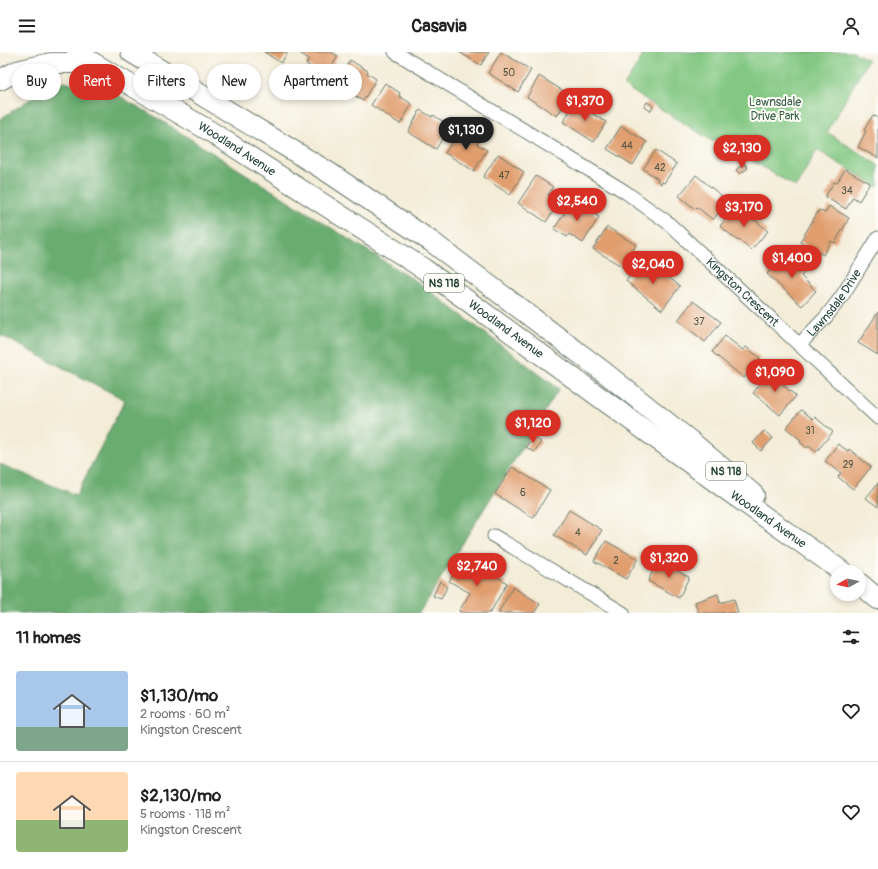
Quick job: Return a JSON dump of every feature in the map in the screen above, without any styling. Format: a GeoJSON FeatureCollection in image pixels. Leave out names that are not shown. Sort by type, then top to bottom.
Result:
{"type":"FeatureCollection","features":[{"type":"Feature","properties":{"kind":"main road","name":"Woodland Avenue"},"geometry":{"type":"LineString","coordinates":[[130,52],[150,64]]}},
{"type":"Feature","properties":{"kind":"main road"},"geometry":{"type":"LineString","coordinates":[[152,52],[159,64]]}},
{"type":"Feature","properties":{"kind":"main road","name":"Woodland Avenue"},"geometry":{"type":"LineString","coordinates":[[85,57],[208,130],[424,268],[724,488],[834,565]]}},
{"type":"Feature","properties":{"kind":"main road"},"geometry":{"type":"LineString","coordinates":[[0,80],[17,71],[85,57]]}},
{"type":"Feature","properties":{"kind":"main road","name":"Woodland Avenue"},"geometry":{"type":"LineString","coordinates":[[199,94],[328,172],[432,242],[604,372],[682,434],[836,565]]}},
{"type":"Feature","properties":{"kind":"main road"},"geometry":{"type":"LineString","coordinates":[[866,589],[878,599]]}},
{"type":"Feature","properties":{"kind":"street","name":"Kingston Crescent"},"geometry":{"type":"LineString","coordinates":[[395,52],[624,191],[668,222],[799,346],[878,418]]}},
{"type":"Feature","properties":{"kind":"street","name":"Lawnsdale Drive"},"geometry":{"type":"LineString","coordinates":[[799,346],[826,317],[842,296],[878,238]]}},
{"type":"Feature","properties":{"kind":"street"},"geometry":{"type":"LineString","coordinates":[[494,536],[623,613]]}},
{"type":"Feature","properties":{"kind":"green space","name":"Lawnsdale Drive Park"},"geometry":{"type":"Polygon","coordinates":[[[645,52],[853,52],[868,60],[827,132],[878,165],[878,187],[817,150],[796,187],[716,139],[714,142],[624,86],[645,52]]]}},
{"type":"Feature","properties":{"kind":"green space"},"geometry":{"type":"Polygon","coordinates":[[[61,82],[69,83],[69,100],[125,99],[419,283],[559,389],[419,613],[0,613],[0,464],[76,495],[125,400],[0,335],[0,119],[29,100],[61,100],[61,82]]]}},
{"type":"Feature","properties":{"kind":"building"},"geometry":{"type":"Polygon","coordinates":[[[264,52],[288,52],[281,63],[264,52]]]}},
{"type":"Feature","properties":{"kind":"building"},"geometry":{"type":"Polygon","coordinates":[[[302,52],[331,52],[338,56],[333,64],[306,64],[309,59],[301,54],[302,52]]]}},
{"type":"Feature","properties":{"kind":"building"},"geometry":{"type":"Polygon","coordinates":[[[459,52],[489,52],[481,65],[459,52]]]}},
{"type":"Feature","properties":{"kind":"building"},"geometry":{"type":"Polygon","coordinates":[[[501,52],[531,70],[518,92],[488,73],[501,52]]]}},
{"type":"Feature","properties":{"kind":"building"},"geometry":{"type":"Polygon","coordinates":[[[350,60],[357,64],[348,64],[350,60]]]}},
{"type":"Feature","properties":{"kind":"building"},"geometry":{"type":"Polygon","coordinates":[[[362,67],[376,79],[363,101],[362,100],[362,67]]]}},
{"type":"Feature","properties":{"kind":"building"},"geometry":{"type":"Polygon","coordinates":[[[539,76],[570,95],[557,116],[527,97],[539,76]]]}},
{"type":"Feature","properties":{"kind":"building"},"geometry":{"type":"Polygon","coordinates":[[[385,83],[400,93],[399,96],[412,104],[400,124],[371,105],[385,83]]]}},
{"type":"Feature","properties":{"kind":"building"},"geometry":{"type":"Polygon","coordinates":[[[647,102],[653,106],[651,111],[644,107],[647,102]]]}},
{"type":"Feature","properties":{"kind":"building"},"geometry":{"type":"Polygon","coordinates":[[[575,103],[606,122],[594,142],[563,122],[575,103]]]}},
{"type":"Feature","properties":{"kind":"building"},"geometry":{"type":"Polygon","coordinates":[[[420,110],[432,117],[433,115],[450,126],[436,149],[408,132],[420,110]]]}},
{"type":"Feature","properties":{"kind":"building"},"geometry":{"type":"Polygon","coordinates":[[[873,115],[878,118],[878,158],[858,147],[866,131],[864,130],[873,115]]]}},
{"type":"Feature","properties":{"kind":"building"},"geometry":{"type":"Polygon","coordinates":[[[621,126],[647,142],[633,165],[607,149],[621,126]]]}},
{"type":"Feature","properties":{"kind":"building"},"geometry":{"type":"Polygon","coordinates":[[[459,132],[472,141],[474,138],[479,141],[477,144],[487,150],[474,171],[445,153],[459,132]]]}},
{"type":"Feature","properties":{"kind":"building"},"geometry":{"type":"Polygon","coordinates":[[[656,150],[677,164],[664,183],[662,182],[661,184],[657,181],[658,179],[643,169],[656,150]]]}},
{"type":"Feature","properties":{"kind":"building"},"geometry":{"type":"Polygon","coordinates":[[[498,154],[524,172],[510,195],[483,177],[498,154]]]}},
{"type":"Feature","properties":{"kind":"building"},"geometry":{"type":"Polygon","coordinates":[[[744,163],[748,168],[740,174],[736,170],[744,163]]]}},
{"type":"Feature","properties":{"kind":"building"},"geometry":{"type":"Polygon","coordinates":[[[845,169],[870,183],[859,201],[853,197],[846,209],[825,197],[834,182],[837,183],[845,169]]]}},
{"type":"Feature","properties":{"kind":"building"},"geometry":{"type":"Polygon","coordinates":[[[696,175],[728,201],[713,220],[697,207],[695,209],[679,196],[696,175]]]}},
{"type":"Feature","properties":{"kind":"building"},"geometry":{"type":"Polygon","coordinates":[[[536,176],[553,187],[548,195],[560,202],[546,222],[518,203],[536,176]]]}},
{"type":"Feature","properties":{"kind":"building"},"geometry":{"type":"Polygon","coordinates":[[[573,200],[599,217],[583,243],[569,234],[567,237],[554,229],[573,200]]]}},
{"type":"Feature","properties":{"kind":"building"},"geometry":{"type":"Polygon","coordinates":[[[737,205],[768,231],[751,250],[720,226],[737,205]]]}},
{"type":"Feature","properties":{"kind":"building"},"geometry":{"type":"Polygon","coordinates":[[[829,206],[849,218],[835,243],[831,241],[823,255],[800,242],[819,210],[825,213],[829,206]]]}},
{"type":"Feature","properties":{"kind":"building"},"geometry":{"type":"Polygon","coordinates":[[[607,227],[636,245],[623,267],[593,249],[607,227]]]}},
{"type":"Feature","properties":{"kind":"building"},"geometry":{"type":"Polygon","coordinates":[[[787,253],[806,271],[801,276],[816,291],[802,306],[767,274],[787,253]]]}},
{"type":"Feature","properties":{"kind":"building"},"geometry":{"type":"Polygon","coordinates":[[[641,261],[661,277],[664,274],[680,286],[662,310],[626,281],[641,261]]]}},
{"type":"Feature","properties":{"kind":"building"},"geometry":{"type":"Polygon","coordinates":[[[693,301],[721,322],[705,342],[678,320],[693,301]]]}},
{"type":"Feature","properties":{"kind":"building"},"geometry":{"type":"Polygon","coordinates":[[[878,312],[878,355],[858,343],[878,312]]]}},
{"type":"Feature","properties":{"kind":"building"},"geometry":{"type":"Polygon","coordinates":[[[725,336],[743,350],[746,347],[760,358],[744,378],[712,352],[725,336]]]}},
{"type":"Feature","properties":{"kind":"building"},"geometry":{"type":"Polygon","coordinates":[[[771,370],[785,382],[783,385],[796,396],[780,415],[753,393],[771,370]]]}},
{"type":"Feature","properties":{"kind":"building"},"geometry":{"type":"Polygon","coordinates":[[[801,410],[813,419],[815,417],[833,432],[816,452],[809,446],[807,448],[800,442],[801,440],[786,428],[801,410]]]}},
{"type":"Feature","properties":{"kind":"building"},"geometry":{"type":"Polygon","coordinates":[[[764,431],[773,438],[761,451],[753,443],[764,431]]]}},
{"type":"Feature","properties":{"kind":"building"},"geometry":{"type":"Polygon","coordinates":[[[533,436],[541,442],[534,452],[526,447],[533,436]]]}},
{"type":"Feature","properties":{"kind":"building"},"geometry":{"type":"Polygon","coordinates":[[[838,444],[848,451],[849,449],[871,467],[853,489],[838,477],[841,473],[825,461],[838,444]]]}},
{"type":"Feature","properties":{"kind":"building"},"geometry":{"type":"Polygon","coordinates":[[[512,467],[550,490],[533,518],[495,494],[512,467]]]}},
{"type":"Feature","properties":{"kind":"building"},"geometry":{"type":"Polygon","coordinates":[[[878,483],[878,507],[866,498],[878,483]]]}},
{"type":"Feature","properties":{"kind":"building"},"geometry":{"type":"Polygon","coordinates":[[[569,510],[602,530],[587,555],[554,535],[569,510]]]}},
{"type":"Feature","properties":{"kind":"building"},"geometry":{"type":"Polygon","coordinates":[[[606,541],[638,559],[626,579],[594,561],[606,541]]]}},
{"type":"Feature","properties":{"kind":"building"},"geometry":{"type":"Polygon","coordinates":[[[463,557],[507,583],[490,613],[462,613],[459,611],[470,593],[449,581],[463,557]]]}},
{"type":"Feature","properties":{"kind":"building"},"geometry":{"type":"Polygon","coordinates":[[[658,561],[689,577],[679,598],[648,581],[658,561]]]}},
{"type":"Feature","properties":{"kind":"building"},"geometry":{"type":"Polygon","coordinates":[[[440,581],[447,587],[441,599],[433,596],[440,581]]]}},
{"type":"Feature","properties":{"kind":"building"},"geometry":{"type":"Polygon","coordinates":[[[513,587],[540,604],[534,613],[498,613],[513,587]]]}},
{"type":"Feature","properties":{"kind":"building"},"geometry":{"type":"Polygon","coordinates":[[[718,594],[720,603],[734,599],[738,613],[699,613],[695,602],[718,594]]]}}]}
